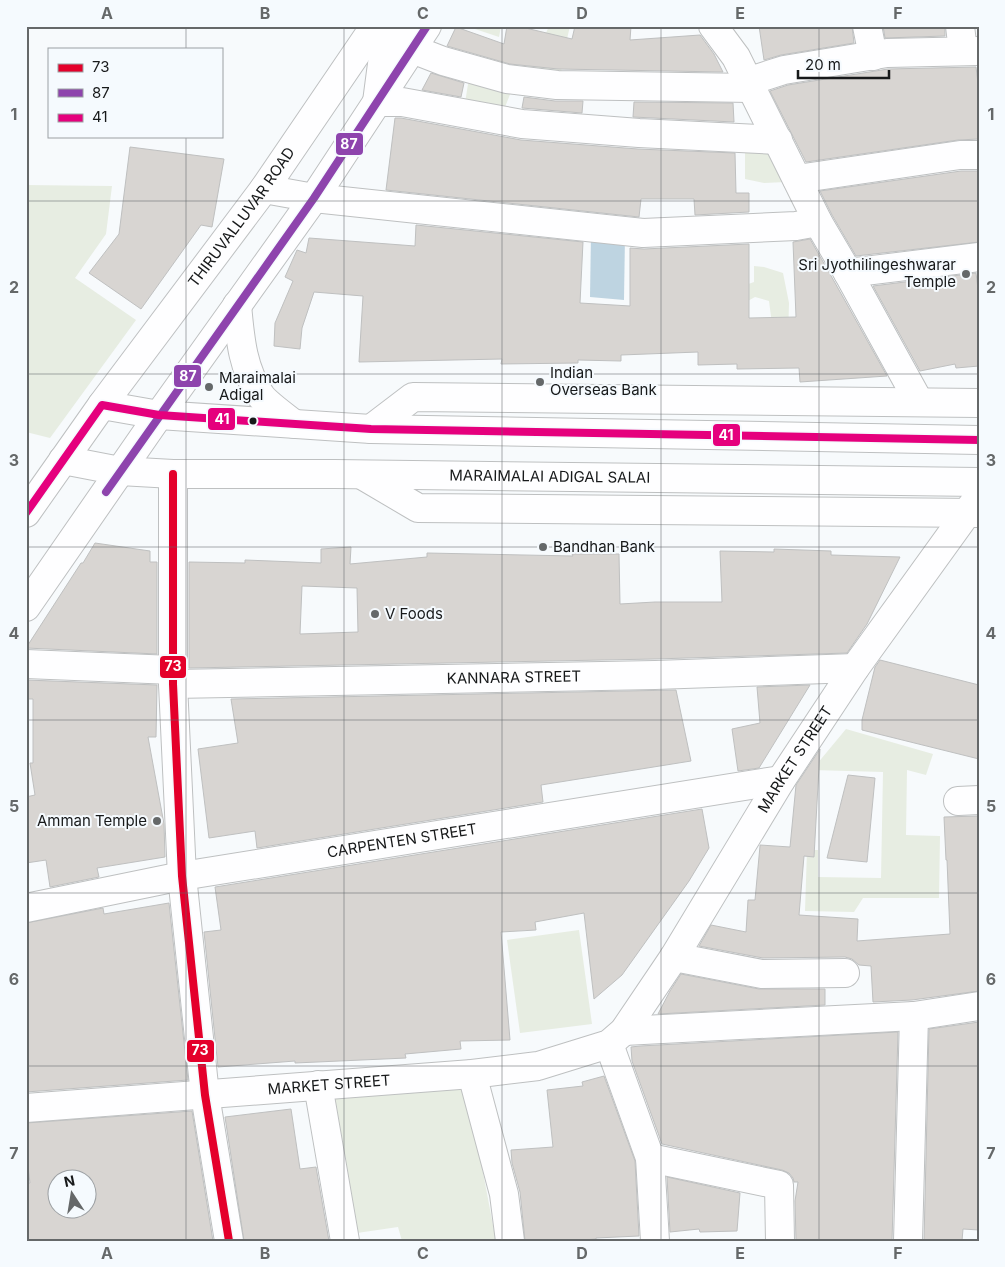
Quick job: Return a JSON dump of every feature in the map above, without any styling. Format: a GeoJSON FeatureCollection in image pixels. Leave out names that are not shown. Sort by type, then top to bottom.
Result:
{"type":"FeatureCollection","features":[{"type":"Feature","properties":{"kind":"street","name":"THIRUVALLUVAR ROAD"},"geometry":{"type":"LineString","coordinates":[[102,405],[264,189],[374,26]]}},
{"type":"Feature","properties":{"kind":"street"},"geometry":{"type":"LineString","coordinates":[[377,102],[387,26]]}},
{"type":"Feature","properties":{"kind":"street"},"geometry":{"type":"LineString","coordinates":[[26,607],[159,415],[314,198],[377,102],[406,38],[427,26]]}},
{"type":"Feature","properties":{"kind":"street"},"geometry":{"type":"LineString","coordinates":[[713,26],[736,58],[818,222],[919,402]]}},
{"type":"Feature","properties":{"kind":"street"},"geometry":{"type":"LineString","coordinates":[[867,26],[873,56]]}},
{"type":"Feature","properties":{"kind":"street"},"geometry":{"type":"LineString","coordinates":[[406,38],[443,61],[508,79],[566,85],[751,88]]}},
{"type":"Feature","properties":{"kind":"street"},"geometry":{"type":"LineString","coordinates":[[751,88],[756,79],[784,70],[967,42]]}},
{"type":"Feature","properties":{"kind":"street"},"geometry":{"type":"LineString","coordinates":[[377,102],[402,102],[522,124],[639,133],[778,140]]}},
{"type":"Feature","properties":{"kind":"street"},"geometry":{"type":"LineString","coordinates":[[797,179],[979,155]]}},
{"type":"Feature","properties":{"kind":"street"},"geometry":{"type":"LineString","coordinates":[[264,189],[314,198],[643,233],[796,226],[818,222]]}},
{"type":"Feature","properties":{"kind":"street"},"geometry":{"type":"LineString","coordinates":[[848,273],[979,257]]}},
{"type":"Feature","properties":{"kind":"street"},"geometry":{"type":"LineString","coordinates":[[237,306],[241,346],[249,374],[262,397],[294,424]]}},
{"type":"Feature","properties":{"kind":"street"},"geometry":{"type":"LineString","coordinates":[[371,429],[413,397],[979,403]]}},
{"type":"Feature","properties":{"kind":"street"},"geometry":{"type":"LineString","coordinates":[[26,513],[102,405],[159,415],[371,429],[979,440]]}},
{"type":"Feature","properties":{"kind":"street","name":"MARAIMALAI ADIGAL SALAI"},"geometry":{"type":"LineString","coordinates":[[63,460],[120,471],[173,474],[979,482]]}},
{"type":"Feature","properties":{"kind":"street"},"geometry":{"type":"LineString","coordinates":[[173,474],[173,677],[182,876],[205,1095],[229,1241]]}},
{"type":"Feature","properties":{"kind":"street"},"geometry":{"type":"LineString","coordinates":[[362,475],[418,508],[975,507]]}},
{"type":"Feature","properties":{"kind":"street","name":"MARKET STREET"},"geometry":{"type":"LineString","coordinates":[[616,1037],[674,957],[781,780],[855,668],[975,507]]}},
{"type":"Feature","properties":{"kind":"street","name":"KANNARA STREET"},"geometry":{"type":"LineString","coordinates":[[26,664],[173,677],[645,675],[855,668]]}},
{"type":"Feature","properties":{"kind":"street","name":"CARPENTEN STREET"},"geometry":{"type":"LineString","coordinates":[[26,908],[182,876],[781,780]]}},
{"type":"Feature","properties":{"kind":"street"},"geometry":{"type":"LineString","coordinates":[[674,957],[762,974],[845,973]]}},
{"type":"Feature","properties":{"kind":"street","name":"MARKET STREET"},"geometry":{"type":"LineString","coordinates":[[26,1108],[472,1074],[538,1066],[616,1037],[914,1016],[979,1006]]}},
{"type":"Feature","properties":{"kind":"street"},"geometry":{"type":"LineString","coordinates":[[908,1241],[914,1016]]}},
{"type":"Feature","properties":{"kind":"street"},"geometry":{"type":"LineString","coordinates":[[616,1037],[650,1158],[655,1241]]}},
{"type":"Feature","properties":{"kind":"street"},"geometry":{"type":"LineString","coordinates":[[472,1074],[504,1194],[510,1241]]}},
{"type":"Feature","properties":{"kind":"street"},"geometry":{"type":"LineString","coordinates":[[318,1085],[345,1241]]}},
{"type":"Feature","properties":{"kind":"street"},"geometry":{"type":"LineString","coordinates":[[650,1158],[779,1184],[780,1241]]}},
{"type":"Feature","properties":{"kind":"shaded area"},"geometry":{"type":"Polygon","coordinates":[[[466,26],[501,26],[499,37],[466,26]]]}},
{"type":"Feature","properties":{"kind":"shaded area"},"geometry":{"type":"Polygon","coordinates":[[[549,26],[570,26],[561,65],[562,76],[525,69],[534,62],[549,26]]]}},
{"type":"Feature","properties":{"kind":"shaded area"},"geometry":{"type":"Polygon","coordinates":[[[474,80],[511,92],[503,112],[465,103],[468,84],[474,80]]]}},
{"type":"Feature","properties":{"kind":"shaded area"},"geometry":{"type":"Polygon","coordinates":[[[764,144],[786,182],[764,183],[745,179],[745,146],[764,144]]]}},
{"type":"Feature","properties":{"kind":"shaded area"},"geometry":{"type":"Polygon","coordinates":[[[26,185],[112,186],[106,234],[75,278],[136,320],[50,438],[26,432],[26,185]]]}},
{"type":"Feature","properties":{"kind":"shaded area"},"geometry":{"type":"Polygon","coordinates":[[[754,266],[783,273],[789,303],[788,341],[773,332],[769,301],[755,297],[746,302],[737,288],[754,282],[754,266]]]}},
{"type":"Feature","properties":{"kind":"shaded area"},"geometry":{"type":"Polygon","coordinates":[[[846,729],[933,754],[926,775],[907,770],[906,835],[940,836],[939,898],[863,898],[854,912],[805,911],[807,850],[818,850],[818,877],[881,878],[883,772],[812,770],[846,729]]]}},
{"type":"Feature","properties":{"kind":"shaded area"},"geometry":{"type":"Polygon","coordinates":[[[579,930],[592,1024],[520,1033],[507,940],[579,930]]]}},
{"type":"Feature","properties":{"kind":"shaded area"},"geometry":{"type":"Polygon","coordinates":[[[467,1088],[496,1241],[402,1241],[398,1227],[357,1233],[328,1098],[467,1088]]]}},
{"type":"Feature","properties":{"kind":"water"},"geometry":{"type":"Polygon","coordinates":[[[591,233],[625,235],[624,300],[590,297],[591,233]]]}},
{"type":"Feature","properties":{"kind":"building"},"geometry":{"type":"Polygon","coordinates":[[[507,26],[517,26],[572,39],[575,26],[631,26],[630,40],[700,35],[714,54],[723,72],[558,69],[510,64],[447,46],[456,27],[504,44],[507,26]]]}},
{"type":"Feature","properties":{"kind":"building"},"geometry":{"type":"Polygon","coordinates":[[[759,26],[852,26],[854,43],[781,55],[764,60],[759,26]]]}},
{"type":"Feature","properties":{"kind":"building"},"geometry":{"type":"Polygon","coordinates":[[[883,26],[945,26],[945,36],[885,38],[883,26]]]}},
{"type":"Feature","properties":{"kind":"building"},"geometry":{"type":"Polygon","coordinates":[[[976,67],[979,91],[979,139],[958,140],[806,162],[770,91],[788,85],[888,69],[976,67]]]}},
{"type":"Feature","properties":{"kind":"building"},"geometry":{"type":"Polygon","coordinates":[[[431,73],[464,83],[461,97],[422,90],[431,73]]]}},
{"type":"Feature","properties":{"kind":"building"},"geometry":{"type":"Polygon","coordinates":[[[524,97],[555,101],[583,101],[582,113],[522,108],[524,97]]]}},
{"type":"Feature","properties":{"kind":"building"},"geometry":{"type":"Polygon","coordinates":[[[634,102],[733,103],[734,122],[633,117],[634,102]]]}},
{"type":"Feature","properties":{"kind":"building"},"geometry":{"type":"Polygon","coordinates":[[[395,118],[521,140],[638,149],[735,153],[736,193],[749,193],[749,212],[695,215],[694,199],[641,199],[639,217],[386,190],[395,118]]]}},
{"type":"Feature","properties":{"kind":"building"},"geometry":{"type":"Polygon","coordinates":[[[130,147],[224,159],[212,227],[201,225],[141,309],[89,273],[119,234],[130,147]]]}},
{"type":"Feature","properties":{"kind":"building"},"geometry":{"type":"Polygon","coordinates":[[[961,171],[979,171],[979,242],[856,256],[820,191],[961,171]]]}},
{"type":"Feature","properties":{"kind":"building"},"geometry":{"type":"Polygon","coordinates":[[[416,225],[583,242],[580,303],[630,306],[630,248],[749,244],[749,318],[796,317],[793,242],[810,239],[887,376],[800,382],[799,368],[737,369],[737,364],[698,365],[698,352],[621,355],[621,361],[578,360],[578,363],[501,364],[502,359],[359,362],[363,296],[314,292],[302,328],[300,349],[274,346],[275,323],[293,281],[285,277],[297,250],[306,253],[309,238],[415,246],[416,225]]]}},
{"type":"Feature","properties":{"kind":"building"},"geometry":{"type":"Polygon","coordinates":[[[976,273],[979,297],[979,366],[956,368],[955,364],[920,371],[873,286],[976,273]]]}},
{"type":"Feature","properties":{"kind":"building"},"geometry":{"type":"Polygon","coordinates":[[[95,543],[150,551],[150,562],[157,562],[157,654],[26,648],[95,543]]]}},
{"type":"Feature","properties":{"kind":"building"},"geometry":{"type":"Polygon","coordinates":[[[351,547],[350,564],[427,557],[427,553],[573,556],[572,554],[619,554],[620,604],[722,602],[720,551],[774,552],[774,549],[831,551],[831,555],[900,557],[867,624],[847,653],[655,659],[189,668],[189,562],[245,563],[245,560],[321,563],[321,549],[351,547]],[[302,586],[300,634],[358,632],[357,588],[302,586]]]}},
{"type":"Feature","properties":{"kind":"building"},"geometry":{"type":"Polygon","coordinates":[[[880,660],[979,685],[979,759],[862,730],[862,720],[875,667],[880,660]]]}},
{"type":"Feature","properties":{"kind":"building"},"geometry":{"type":"Polygon","coordinates":[[[26,680],[157,685],[156,737],[148,737],[164,824],[165,857],[97,868],[99,877],[50,887],[46,860],[26,863],[26,797],[35,795],[30,763],[33,763],[33,699],[26,699],[26,680]]]}},
{"type":"Feature","properties":{"kind":"building"},"geometry":{"type":"Polygon","coordinates":[[[810,685],[759,768],[738,771],[732,729],[760,723],[757,687],[810,685]]]}},
{"type":"Feature","properties":{"kind":"building"},"geometry":{"type":"Polygon","coordinates":[[[676,690],[691,761],[541,785],[543,802],[257,848],[255,831],[209,838],[198,749],[238,743],[231,699],[676,690]]]}},
{"type":"Feature","properties":{"kind":"building"},"geometry":{"type":"Polygon","coordinates":[[[820,749],[814,857],[804,856],[799,915],[858,919],[857,941],[950,934],[944,817],[979,816],[979,991],[912,1000],[873,1002],[871,966],[859,965],[852,959],[845,957],[763,958],[699,946],[711,925],[746,932],[748,900],[755,900],[760,845],[790,847],[796,785],[820,749]]]}},
{"type":"Feature","properties":{"kind":"building"},"geometry":{"type":"Polygon","coordinates":[[[848,775],[875,778],[867,862],[827,858],[848,775]]]}},
{"type":"Feature","properties":{"kind":"building"},"geometry":{"type":"Polygon","coordinates":[[[702,809],[709,848],[689,881],[622,975],[594,999],[584,913],[535,922],[536,930],[501,932],[510,1040],[460,1041],[461,1049],[405,1054],[406,1058],[295,1063],[295,1061],[218,1067],[204,932],[221,930],[215,887],[702,809]]]}},
{"type":"Feature","properties":{"kind":"building"},"geometry":{"type":"Polygon","coordinates":[[[169,903],[188,1080],[26,1092],[26,923],[103,908],[104,914],[169,903]]]}},
{"type":"Feature","properties":{"kind":"building"},"geometry":{"type":"Polygon","coordinates":[[[681,974],[759,989],[825,989],[825,1005],[658,1014],[681,974]]]}},
{"type":"Feature","properties":{"kind":"building"},"geometry":{"type":"Polygon","coordinates":[[[979,1022],[979,1230],[963,1229],[962,1241],[924,1241],[929,1029],[979,1022]]]}},
{"type":"Feature","properties":{"kind":"building"},"geometry":{"type":"Polygon","coordinates":[[[898,1032],[892,1241],[796,1241],[795,1201],[798,1182],[794,1182],[789,1173],[782,1170],[662,1144],[632,1061],[631,1047],[640,1046],[898,1032]]]}},
{"type":"Feature","properties":{"kind":"building"},"geometry":{"type":"Polygon","coordinates":[[[604,1076],[635,1161],[639,1236],[570,1241],[525,1241],[520,1192],[512,1163],[511,1150],[553,1147],[547,1090],[583,1086],[582,1082],[604,1076]]]}},
{"type":"Feature","properties":{"kind":"building"},"geometry":{"type":"Polygon","coordinates":[[[291,1109],[300,1169],[316,1167],[329,1241],[244,1241],[225,1117],[291,1109]]]}},
{"type":"Feature","properties":{"kind":"building"},"geometry":{"type":"Polygon","coordinates":[[[192,1111],[213,1241],[26,1241],[26,1183],[30,1183],[26,1151],[26,1123],[192,1111]]]}},
{"type":"Feature","properties":{"kind":"building"},"geometry":{"type":"Polygon","coordinates":[[[667,1177],[740,1193],[737,1231],[700,1232],[699,1229],[670,1232],[667,1177]]]}},
{"type":"Feature","properties":{"kind":"transit line","name":"87"},"geometry":{"type":"LineString","coordinates":[[106,492],[314,198],[427,26]]}},
{"type":"Feature","properties":{"kind":"transit line","name":"41"},"geometry":{"type":"LineString","coordinates":[[26,513],[102,405],[159,415],[371,429],[979,440]]}},
{"type":"Feature","properties":{"kind":"transit line","name":"73"},"geometry":{"type":"LineString","coordinates":[[173,474],[173,684],[182,876],[205,1095],[229,1241]]}},
{"type":"Feature","properties":{"kind":"place","name":"Sri Jyothilingeshwarar Temple"},"geometry":{"type":"Point","coordinates":[966,274]}},
{"type":"Feature","properties":{"kind":"place","name":"Indian Overseas Bank"},"geometry":{"type":"Point","coordinates":[540,382]}},
{"type":"Feature","properties":{"kind":"place","name":"Maraimalai Adigal"},"geometry":{"type":"Point","coordinates":[209,387]}},
{"type":"Feature","properties":{"kind":"place","name":"Bandhan Bank"},"geometry":{"type":"Point","coordinates":[543,547]}},
{"type":"Feature","properties":{"kind":"place","name":"V Foods"},"geometry":{"type":"Point","coordinates":[375,614]}},
{"type":"Feature","properties":{"kind":"place","name":"Amman Temple"},"geometry":{"type":"Point","coordinates":[157,821]}}]}
